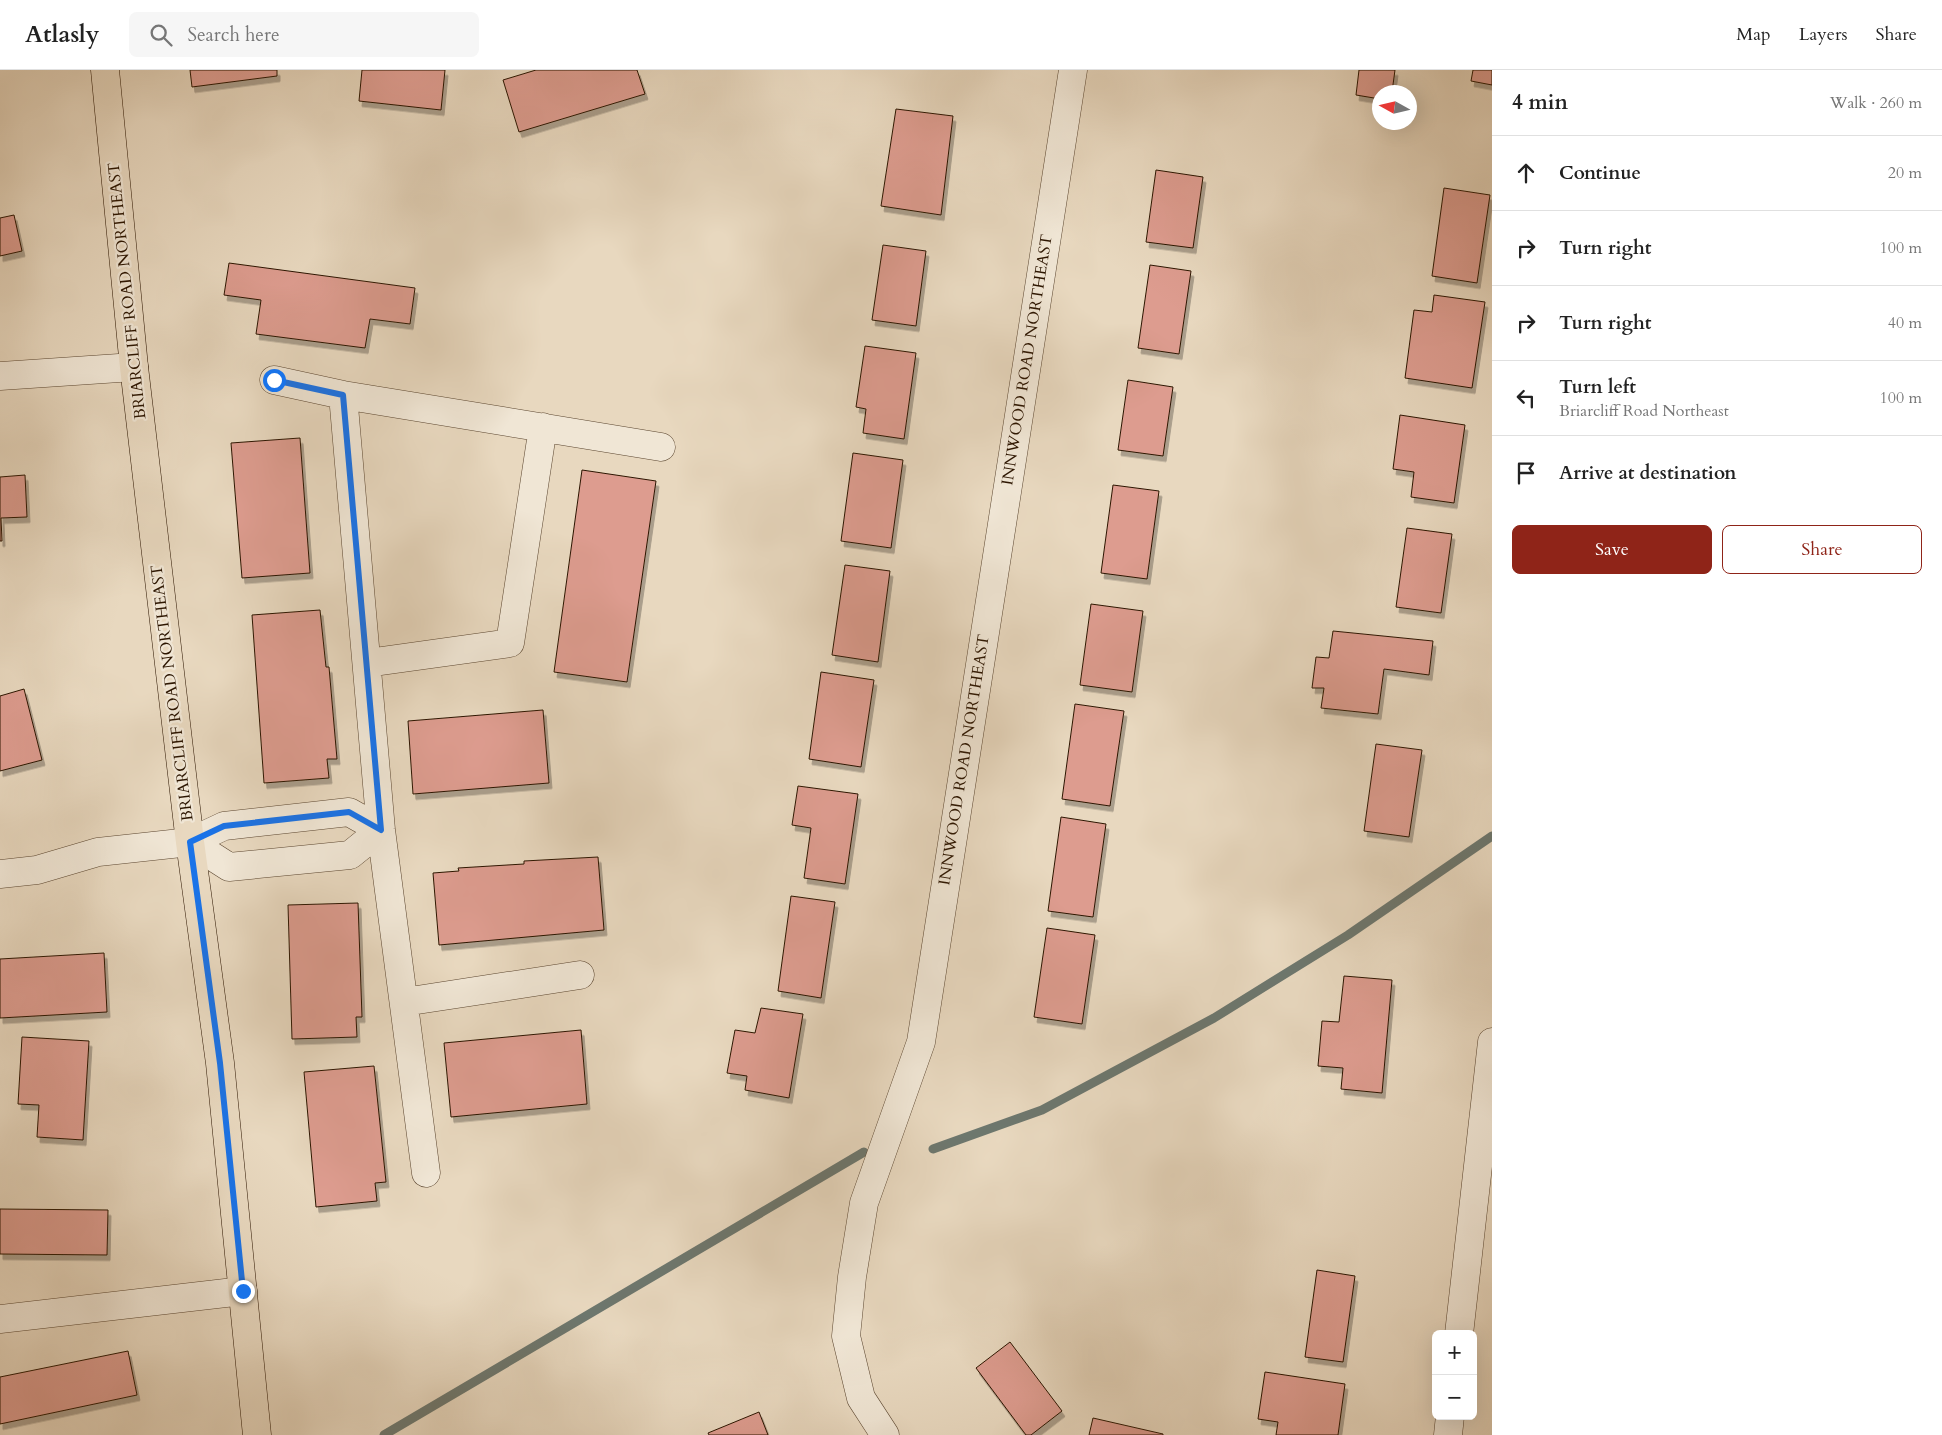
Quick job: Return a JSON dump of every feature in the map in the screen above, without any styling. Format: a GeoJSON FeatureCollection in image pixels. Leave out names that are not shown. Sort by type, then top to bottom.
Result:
{"type":"FeatureCollection","features":[{"type":"Feature","properties":{"kind":"main road","name":"BRIARCLIFF ROAD NORTHEAST"},"geometry":{"type":"LineString","coordinates":[[105,70],[134,367],[190,842],[220,1063],[257,1435]]}},
{"type":"Feature","properties":{"kind":"street","name":"INNWOOD ROAD NORTHEAST"},"geometry":{"type":"LineString","coordinates":[[885,1435],[861,1398],[846,1336],[852,1277],[864,1203],[921,1042],[1073,70]]}},
{"type":"Feature","properties":{"kind":"street"},"geometry":{"type":"LineString","coordinates":[[0,376],[134,367]]}},
{"type":"Feature","properties":{"kind":"street"},"geometry":{"type":"LineString","coordinates":[[274,380],[343,395],[662,447]]}},
{"type":"Feature","properties":{"kind":"street"},"geometry":{"type":"LineString","coordinates":[[343,395],[381,830],[426,1174]]}},
{"type":"Feature","properties":{"kind":"street"},"geometry":{"type":"LineString","coordinates":[[367,663],[510,643],[543,427]]}},
{"type":"Feature","properties":{"kind":"street"},"geometry":{"type":"LineString","coordinates":[[0,874],[37,870],[98,852],[190,842],[224,826],[349,812],[381,830]]}},
{"type":"Feature","properties":{"kind":"street"},"geometry":{"type":"LineString","coordinates":[[293,819],[297,860]]}},
{"type":"Feature","properties":{"kind":"street"},"geometry":{"type":"LineString","coordinates":[[190,842],[229,867],[350,855],[381,830]]}},
{"type":"Feature","properties":{"kind":"street"},"geometry":{"type":"LineString","coordinates":[[404,1002],[580,975]]}},
{"type":"Feature","properties":{"kind":"street"},"geometry":{"type":"LineString","coordinates":[[1459,1330],[1492,1042]]}},
{"type":"Feature","properties":{"kind":"street"},"geometry":{"type":"LineString","coordinates":[[0,1319],[243,1291]]}},
{"type":"Feature","properties":{"kind":"street"},"geometry":{"type":"LineString","coordinates":[[1448,1435],[1450,1420]]}},
{"type":"Feature","properties":{"kind":"building"},"geometry":{"type":"Polygon","coordinates":[[[190,70],[277,70],[277,76],[192,87],[190,70]]]}},
{"type":"Feature","properties":{"kind":"building"},"geometry":{"type":"Polygon","coordinates":[[[362,70],[445,70],[441,110],[359,101],[362,70]]]}},
{"type":"Feature","properties":{"kind":"building"},"geometry":{"type":"Polygon","coordinates":[[[536,70],[637,70],[645,94],[519,132],[503,80],[536,70]]]}},
{"type":"Feature","properties":{"kind":"building"},"geometry":{"type":"Polygon","coordinates":[[[1359,70],[1395,70],[1393,85],[1372,85],[1372,98],[1356,95],[1359,70]]]}},
{"type":"Feature","properties":{"kind":"building"},"geometry":{"type":"Polygon","coordinates":[[[1473,70],[1492,70],[1492,85],[1471,81],[1473,70]]]}},
{"type":"Feature","properties":{"kind":"building"},"geometry":{"type":"Polygon","coordinates":[[[896,109],[953,116],[941,215],[881,206],[896,109]]]}},
{"type":"Feature","properties":{"kind":"building"},"geometry":{"type":"Polygon","coordinates":[[[1156,170],[1203,177],[1193,248],[1146,242],[1156,170]]]}},
{"type":"Feature","properties":{"kind":"building"},"geometry":{"type":"Polygon","coordinates":[[[1444,188],[1490,195],[1477,283],[1432,276],[1444,188]]]}},
{"type":"Feature","properties":{"kind":"building"},"geometry":{"type":"Polygon","coordinates":[[[14,215],[22,251],[0,256],[0,218],[14,215]]]}},
{"type":"Feature","properties":{"kind":"building"},"geometry":{"type":"Polygon","coordinates":[[[883,245],[926,251],[916,326],[872,320],[883,245]]]}},
{"type":"Feature","properties":{"kind":"building"},"geometry":{"type":"Polygon","coordinates":[[[229,263],[415,288],[410,324],[370,319],[365,348],[256,334],[261,300],[224,295],[229,263]]]}},
{"type":"Feature","properties":{"kind":"building"},"geometry":{"type":"Polygon","coordinates":[[[1150,265],[1191,271],[1179,354],[1138,348],[1150,265]]]}},
{"type":"Feature","properties":{"kind":"building"},"geometry":{"type":"Polygon","coordinates":[[[1434,295],[1485,302],[1472,388],[1405,378],[1414,310],[1432,312],[1434,295]]]}},
{"type":"Feature","properties":{"kind":"building"},"geometry":{"type":"Polygon","coordinates":[[[865,346],[916,353],[904,439],[863,433],[866,409],[856,407],[865,346]]]}},
{"type":"Feature","properties":{"kind":"building"},"geometry":{"type":"Polygon","coordinates":[[[1128,380],[1173,387],[1163,456],[1118,450],[1128,380]]]}},
{"type":"Feature","properties":{"kind":"building"},"geometry":{"type":"Polygon","coordinates":[[[1400,415],[1465,425],[1454,503],[1411,497],[1414,472],[1393,469],[1400,415]]]}},
{"type":"Feature","properties":{"kind":"building"},"geometry":{"type":"Polygon","coordinates":[[[300,438],[310,573],[242,578],[231,443],[300,438]]]}},
{"type":"Feature","properties":{"kind":"building"},"geometry":{"type":"Polygon","coordinates":[[[853,453],[903,460],[891,548],[841,541],[853,453]]]}},
{"type":"Feature","properties":{"kind":"building"},"geometry":{"type":"Polygon","coordinates":[[[582,470],[656,481],[627,682],[554,672],[582,470]]]}},
{"type":"Feature","properties":{"kind":"building"},"geometry":{"type":"Polygon","coordinates":[[[25,475],[27,517],[1,518],[2,541],[0,541],[0,477],[25,475]]]}},
{"type":"Feature","properties":{"kind":"building"},"geometry":{"type":"Polygon","coordinates":[[[1113,485],[1159,491],[1147,579],[1101,573],[1113,485]]]}},
{"type":"Feature","properties":{"kind":"building"},"geometry":{"type":"Polygon","coordinates":[[[1407,528],[1452,534],[1441,613],[1396,607],[1407,528]]]}},
{"type":"Feature","properties":{"kind":"building"},"geometry":{"type":"Polygon","coordinates":[[[845,565],[890,571],[878,662],[832,655],[845,565]]]}},
{"type":"Feature","properties":{"kind":"building"},"geometry":{"type":"Polygon","coordinates":[[[1091,604],[1143,611],[1132,692],[1080,685],[1091,604]]]}},
{"type":"Feature","properties":{"kind":"building"},"geometry":{"type":"Polygon","coordinates":[[[320,610],[326,667],[329,667],[337,759],[327,759],[329,778],[264,783],[252,615],[320,610]]]}},
{"type":"Feature","properties":{"kind":"building"},"geometry":{"type":"Polygon","coordinates":[[[1333,631],[1433,641],[1429,675],[1384,669],[1378,714],[1321,708],[1324,688],[1312,688],[1316,657],[1329,658],[1333,631]]]}},
{"type":"Feature","properties":{"kind":"building"},"geometry":{"type":"Polygon","coordinates":[[[821,672],[874,680],[861,767],[809,759],[821,672]]]}},
{"type":"Feature","properties":{"kind":"building"},"geometry":{"type":"Polygon","coordinates":[[[24,689],[42,760],[0,771],[0,696],[24,689]]]}},
{"type":"Feature","properties":{"kind":"building"},"geometry":{"type":"Polygon","coordinates":[[[1075,704],[1124,711],[1110,806],[1062,799],[1075,704]]]}},
{"type":"Feature","properties":{"kind":"building"},"geometry":{"type":"Polygon","coordinates":[[[543,710],[549,783],[413,794],[408,721],[543,710]]]}},
{"type":"Feature","properties":{"kind":"building"},"geometry":{"type":"Polygon","coordinates":[[[1376,744],[1422,750],[1409,837],[1364,831],[1376,744]]]}},
{"type":"Feature","properties":{"kind":"building"},"geometry":{"type":"Polygon","coordinates":[[[798,786],[858,794],[845,884],[804,878],[811,828],[792,825],[798,786]]]}},
{"type":"Feature","properties":{"kind":"building"},"geometry":{"type":"Polygon","coordinates":[[[1061,817],[1106,824],[1093,917],[1048,911],[1061,817]]]}},
{"type":"Feature","properties":{"kind":"building"},"geometry":{"type":"Polygon","coordinates":[[[598,857],[604,930],[439,945],[433,873],[459,871],[458,868],[524,864],[524,861],[598,857]]]}},
{"type":"Feature","properties":{"kind":"building"},"geometry":{"type":"Polygon","coordinates":[[[791,896],[835,902],[821,998],[778,991],[791,896]]]}},
{"type":"Feature","properties":{"kind":"building"},"geometry":{"type":"Polygon","coordinates":[[[358,903],[362,1017],[356,1017],[357,1037],[292,1039],[288,905],[358,903]]]}},
{"type":"Feature","properties":{"kind":"building"},"geometry":{"type":"Polygon","coordinates":[[[1047,928],[1095,935],[1082,1024],[1034,1017],[1047,928]]]}},
{"type":"Feature","properties":{"kind":"building"},"geometry":{"type":"Polygon","coordinates":[[[104,953],[107,1012],[0,1018],[0,959],[104,953]]]}},
{"type":"Feature","properties":{"kind":"building"},"geometry":{"type":"Polygon","coordinates":[[[1344,976],[1392,980],[1382,1093],[1341,1089],[1343,1068],[1318,1066],[1322,1021],[1339,1022],[1344,976]]]}},
{"type":"Feature","properties":{"kind":"building"},"geometry":{"type":"Polygon","coordinates":[[[761,1008],[803,1014],[789,1098],[745,1090],[747,1076],[727,1073],[735,1030],[755,1033],[761,1008]]]}},
{"type":"Feature","properties":{"kind":"building"},"geometry":{"type":"Polygon","coordinates":[[[581,1030],[587,1104],[451,1117],[444,1043],[581,1030]]]}},
{"type":"Feature","properties":{"kind":"building"},"geometry":{"type":"Polygon","coordinates":[[[22,1037],[89,1041],[83,1140],[37,1137],[39,1105],[18,1104],[22,1037]]]}},
{"type":"Feature","properties":{"kind":"building"},"geometry":{"type":"Polygon","coordinates":[[[374,1066],[386,1182],[375,1183],[377,1201],[316,1207],[304,1072],[374,1066]]]}},
{"type":"Feature","properties":{"kind":"building"},"geometry":{"type":"Polygon","coordinates":[[[0,1209],[108,1210],[107,1255],[0,1254],[0,1209]]]}},
{"type":"Feature","properties":{"kind":"building"},"geometry":{"type":"Polygon","coordinates":[[[1317,1270],[1355,1276],[1343,1362],[1305,1357],[1317,1270]]]}},
{"type":"Feature","properties":{"kind":"building"},"geometry":{"type":"Polygon","coordinates":[[[1010,1342],[1062,1411],[1031,1435],[1026,1435],[976,1368],[1010,1342]]]}},
{"type":"Feature","properties":{"kind":"building"},"geometry":{"type":"Polygon","coordinates":[[[128,1351],[137,1395],[0,1424],[0,1377],[128,1351]]]}},
{"type":"Feature","properties":{"kind":"building"},"geometry":{"type":"Polygon","coordinates":[[[1265,1372],[1345,1384],[1338,1435],[1276,1435],[1278,1422],[1258,1419],[1265,1372]]]}},
{"type":"Feature","properties":{"kind":"building"},"geometry":{"type":"Polygon","coordinates":[[[759,1412],[768,1435],[709,1435],[708,1433],[759,1412]]]}},
{"type":"Feature","properties":{"kind":"building"},"geometry":{"type":"Polygon","coordinates":[[[1093,1418],[1163,1434],[1163,1435],[1089,1435],[1093,1418]]]}},
{"type":"Feature","properties":{"kind":"waterway"},"geometry":{"type":"LineString","coordinates":[[933,1149],[1042,1110],[1214,1018],[1348,935],[1492,836]]}},
{"type":"Feature","properties":{"kind":"waterway"},"geometry":{"type":"LineString","coordinates":[[384,1435],[864,1152]]}},
{"type":"Feature","properties":{"kind":"route"},"geometry":{"type":"LineString","coordinates":[[243,1291],[220,1063],[190,842],[224,826],[322,817],[349,812],[381,830],[343,395],[274,380]]}}]}
